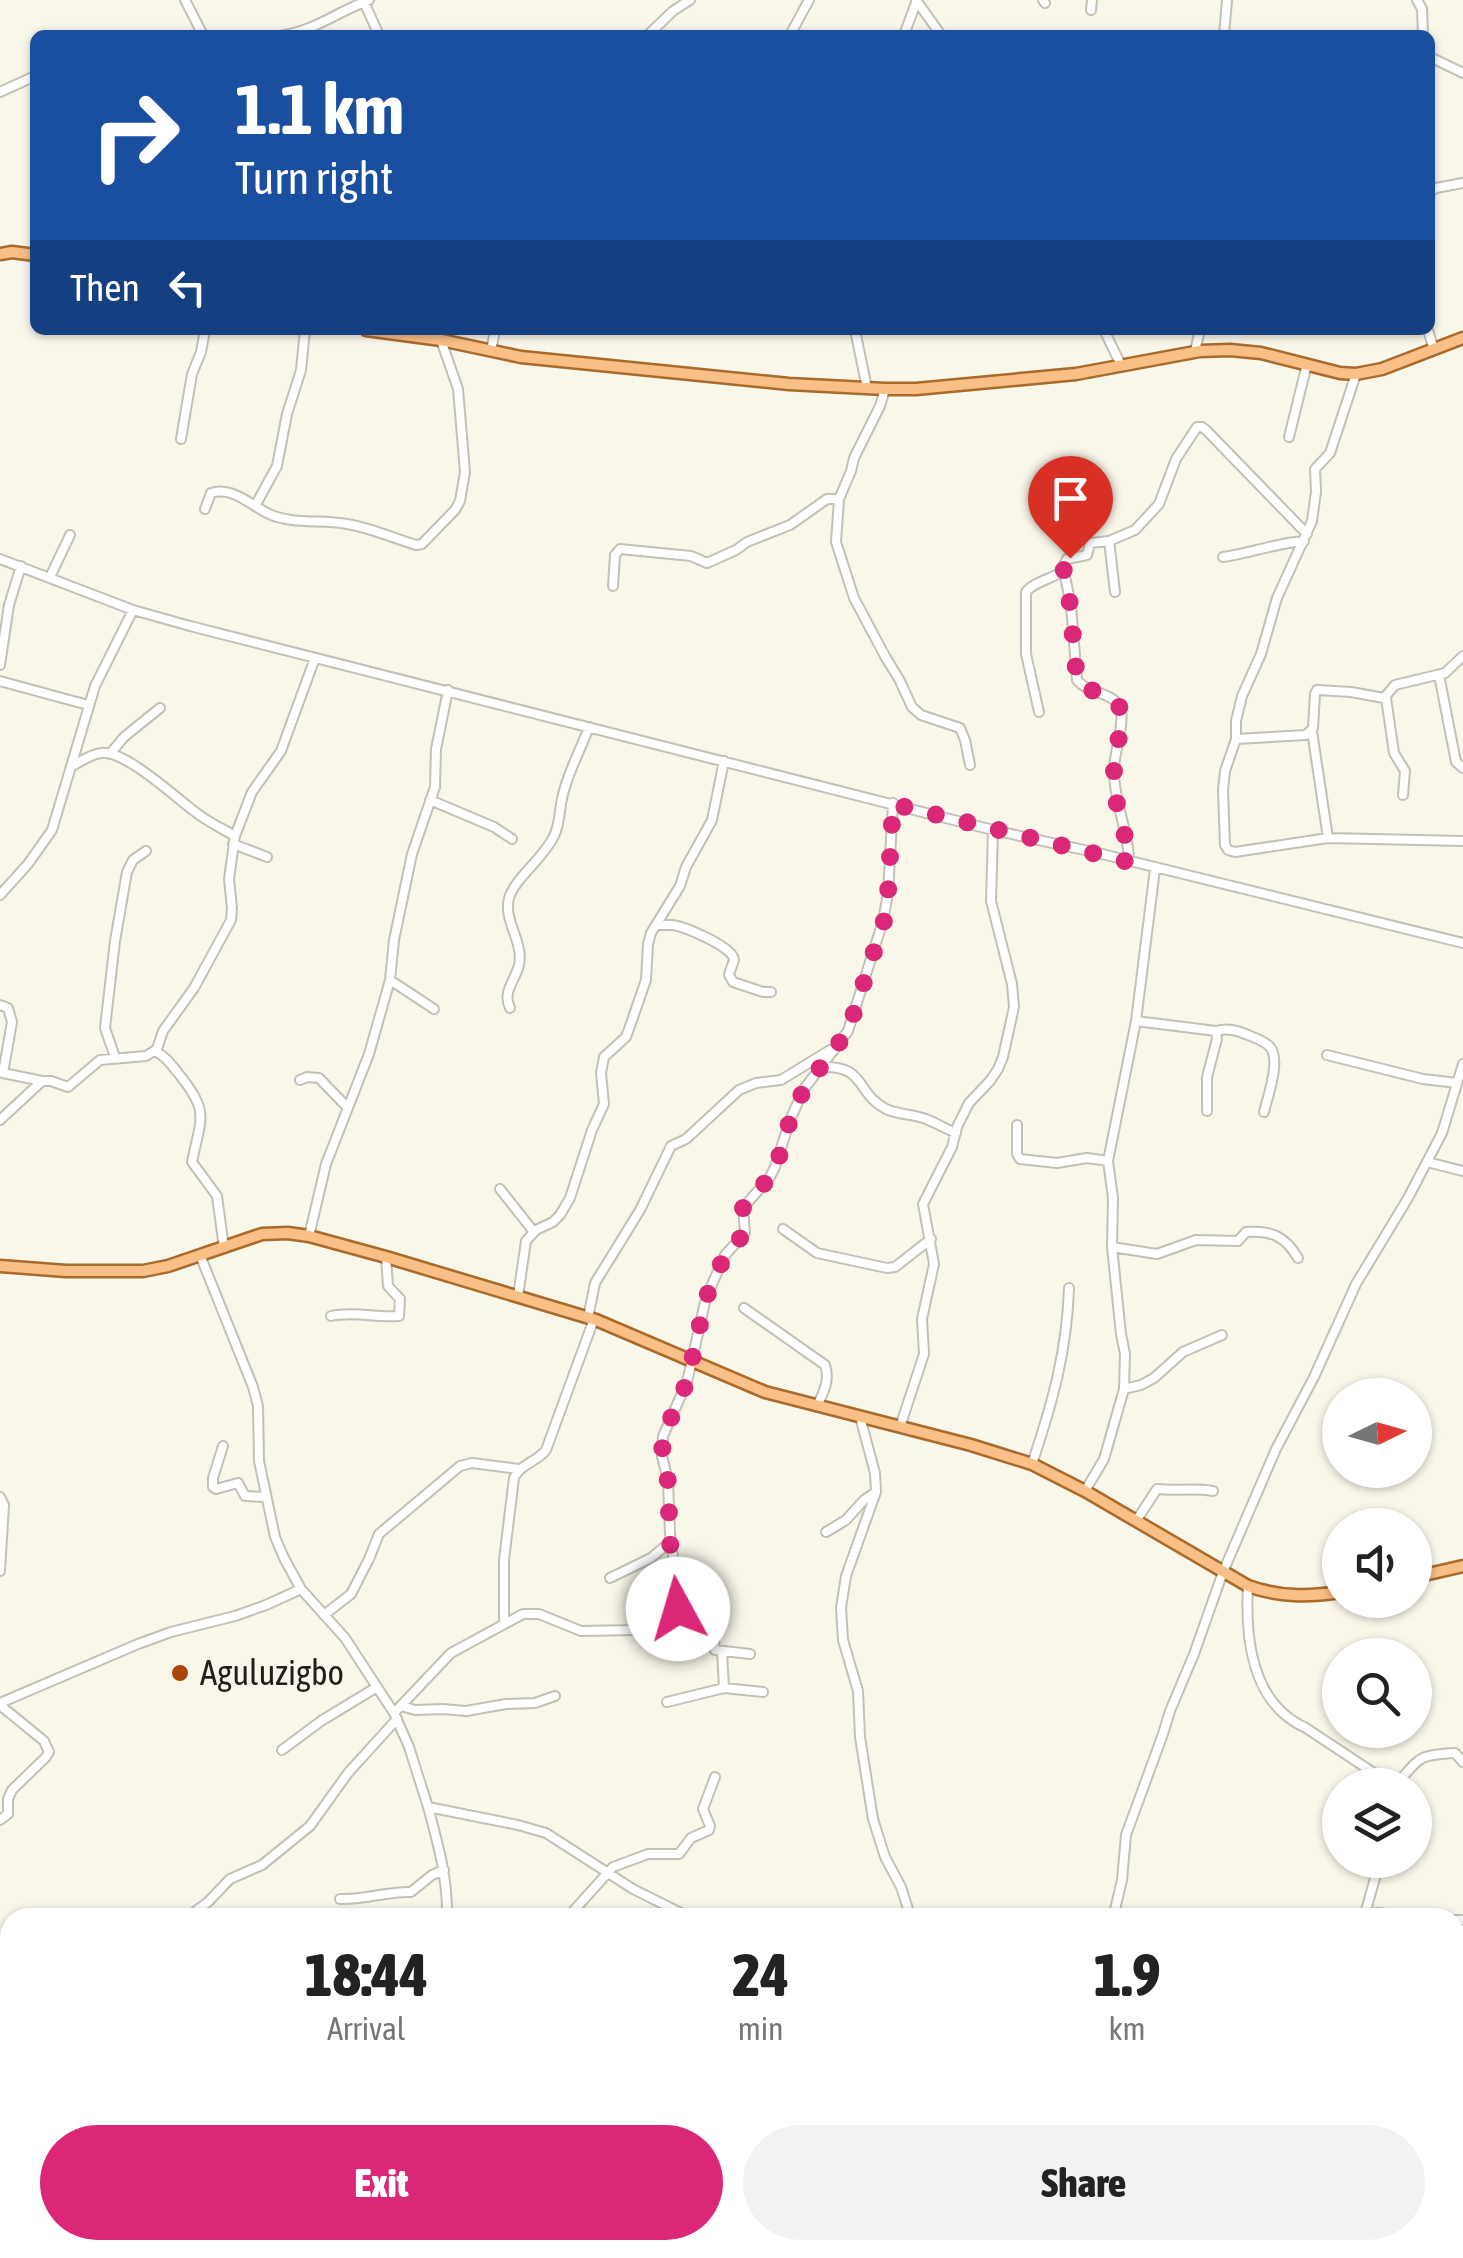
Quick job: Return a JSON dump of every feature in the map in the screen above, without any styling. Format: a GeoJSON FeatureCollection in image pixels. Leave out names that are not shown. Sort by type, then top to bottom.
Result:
{"type":"FeatureCollection","features":[{"type":"Feature","properties":{"kind":"main road"},"geometry":{"type":"LineString","coordinates":[[0,254],[30,254]]}},
{"type":"Feature","properties":{"kind":"main road"},"geometry":{"type":"LineString","coordinates":[[404,335],[520,357],[789,384],[885,389],[1076,374],[1195,352],[1230,350],[1356,374],[1382,369],[1463,338]]}},
{"type":"Feature","properties":{"kind":"main road"},"geometry":{"type":"LineString","coordinates":[[0,1266],[143,1271],[262,1234],[309,1236],[591,1318],[765,1392],[1005,1454],[1086,1490],[1248,1586],[1280,1595],[1322,1593]]}},
{"type":"Feature","properties":{"kind":"main road"},"geometry":{"type":"LineString","coordinates":[[1432,1573],[1463,1566]]}},
{"type":"Feature","properties":{"kind":"street"},"geometry":{"type":"LineString","coordinates":[[185,0],[200,30]]}},
{"type":"Feature","properties":{"kind":"street"},"geometry":{"type":"LineString","coordinates":[[653,30],[690,0]]}},
{"type":"Feature","properties":{"kind":"street"},"geometry":{"type":"LineString","coordinates":[[793,30],[809,0]]}},
{"type":"Feature","properties":{"kind":"street"},"geometry":{"type":"LineString","coordinates":[[906,30],[917,0]]}},
{"type":"Feature","properties":{"kind":"street"},"geometry":{"type":"LineString","coordinates":[[917,0],[938,30]]}},
{"type":"Feature","properties":{"kind":"street"},"geometry":{"type":"LineString","coordinates":[[1224,30],[1226,0]]}},
{"type":"Feature","properties":{"kind":"street"},"geometry":{"type":"LineString","coordinates":[[1417,0],[1424,30]]}},
{"type":"Feature","properties":{"kind":"street"},"geometry":{"type":"LineString","coordinates":[[304,30],[366,1],[377,30]]}},
{"type":"Feature","properties":{"kind":"street"},"geometry":{"type":"LineString","coordinates":[[1435,59],[1463,73]]}},
{"type":"Feature","properties":{"kind":"street"},"geometry":{"type":"LineString","coordinates":[[0,92],[30,78]]}},
{"type":"Feature","properties":{"kind":"street"},"geometry":{"type":"LineString","coordinates":[[1435,189],[1463,183]]}},
{"type":"Feature","properties":{"kind":"street"},"geometry":{"type":"LineString","coordinates":[[181,438],[192,374],[204,335]]}},
{"type":"Feature","properties":{"kind":"street"},"geometry":{"type":"LineString","coordinates":[[255,506],[277,466],[301,370],[304,335]]}},
{"type":"Feature","properties":{"kind":"street"},"geometry":{"type":"LineString","coordinates":[[491,351],[494,335]]}},
{"type":"Feature","properties":{"kind":"street"},"geometry":{"type":"LineString","coordinates":[[855,335],[867,388]]}},
{"type":"Feature","properties":{"kind":"street"},"geometry":{"type":"LineString","coordinates":[[1106,335],[1121,365]]}},
{"type":"Feature","properties":{"kind":"street"},"geometry":{"type":"LineString","coordinates":[[1195,352],[1199,335]]}},
{"type":"Feature","properties":{"kind":"street"},"geometry":{"type":"LineString","coordinates":[[1430,335],[1434,350]]}},
{"type":"Feature","properties":{"kind":"street"},"geometry":{"type":"LineString","coordinates":[[205,509],[211,493],[217,491],[239,496],[284,519],[348,524],[419,546],[456,510],[463,488],[465,453],[458,390],[441,340]]}},
{"type":"Feature","properties":{"kind":"street"},"geometry":{"type":"LineString","coordinates":[[1289,437],[1306,364]]}},
{"type":"Feature","properties":{"kind":"street"},"geometry":{"type":"LineString","coordinates":[[1356,374],[1330,453],[1315,470],[1312,521],[1277,598],[1261,654],[1242,696],[1236,739],[1225,770],[1225,845],[1228,850],[1245,851],[1328,838],[1463,841]]}},
{"type":"Feature","properties":{"kind":"street"},"geometry":{"type":"LineString","coordinates":[[885,389],[839,499],[836,542],[854,598],[912,707],[921,715],[960,728],[970,765]]}},
{"type":"Feature","properties":{"kind":"street"},"geometry":{"type":"LineString","coordinates":[[1129,862],[1114,778],[1120,708],[1109,696],[1083,687],[1077,680],[1063,564],[1067,559],[1087,555],[1090,543],[1110,541],[1135,530],[1159,504],[1176,459],[1194,429],[1200,427],[1305,538]]}},
{"type":"Feature","properties":{"kind":"street"},"geometry":{"type":"LineString","coordinates":[[613,586],[615,555],[620,549],[691,556],[708,562],[790,525],[827,499],[839,499]]}},
{"type":"Feature","properties":{"kind":"street"},"geometry":{"type":"LineString","coordinates":[[456,510],[466,521]]}},
{"type":"Feature","properties":{"kind":"street"},"geometry":{"type":"LineString","coordinates":[[50,577],[70,536]]}},
{"type":"Feature","properties":{"kind":"street"},"geometry":{"type":"LineString","coordinates":[[1223,557],[1305,538]]}},
{"type":"Feature","properties":{"kind":"street"},"geometry":{"type":"LineString","coordinates":[[1110,541],[1115,592]]}},
{"type":"Feature","properties":{"kind":"street"},"geometry":{"type":"LineString","coordinates":[[0,559],[133,610],[315,658],[993,830],[1463,943]]}},
{"type":"Feature","properties":{"kind":"street"},"geometry":{"type":"LineString","coordinates":[[0,665],[9,605],[21,566]]}},
{"type":"Feature","properties":{"kind":"street"},"geometry":{"type":"LineString","coordinates":[[1039,712],[1026,654],[1026,592],[1028,587],[1063,571]]}},
{"type":"Feature","properties":{"kind":"street"},"geometry":{"type":"LineString","coordinates":[[0,894],[52,830],[94,686],[133,610]]}},
{"type":"Feature","properties":{"kind":"street"},"geometry":{"type":"LineString","coordinates":[[1403,795],[1404,771],[1394,753],[1386,698],[1390,688],[1439,675],[1463,656]]}},
{"type":"Feature","properties":{"kind":"street"},"geometry":{"type":"LineString","coordinates":[[0,1005],[8,1008],[12,1022],[3,1074],[42,1082],[51,1080],[68,1087],[100,1060],[146,1056],[156,1050],[163,1031],[188,998],[231,920],[228,879],[234,840],[252,792],[281,751],[315,658]]}},
{"type":"Feature","properties":{"kind":"street"},"geometry":{"type":"LineString","coordinates":[[1439,675],[1456,762],[1463,768]]}},
{"type":"Feature","properties":{"kind":"street"},"geometry":{"type":"LineString","coordinates":[[0,682],[88,705]]}},
{"type":"Feature","properties":{"kind":"street"},"geometry":{"type":"LineString","coordinates":[[1328,838],[1312,732],[1315,694],[1320,689],[1386,698]]}},
{"type":"Feature","properties":{"kind":"street"},"geometry":{"type":"LineString","coordinates":[[309,1236],[326,1164],[369,1054],[390,980],[412,854],[435,787],[436,749],[448,690]]}},
{"type":"Feature","properties":{"kind":"street"},"geometry":{"type":"LineString","coordinates":[[110,754],[124,736],[160,708]]}},
{"type":"Feature","properties":{"kind":"street"},"geometry":{"type":"LineString","coordinates":[[510,1008],[506,995],[520,961],[508,912],[510,894],[557,831],[562,798],[590,727]]}},
{"type":"Feature","properties":{"kind":"street"},"geometry":{"type":"LineString","coordinates":[[1236,739],[1312,732]]}},
{"type":"Feature","properties":{"kind":"street"},"geometry":{"type":"LineString","coordinates":[[72,766],[102,752],[110,754],[137,767],[234,840],[267,857]]}},
{"type":"Feature","properties":{"kind":"street"},"geometry":{"type":"LineString","coordinates":[[518,1296],[526,1241],[560,1215],[570,1198],[604,1104],[600,1073],[604,1056],[630,1029],[646,980],[648,944],[712,820],[724,762]]}},
{"type":"Feature","properties":{"kind":"street"},"geometry":{"type":"LineString","coordinates":[[430,800],[494,827],[512,839]]}},
{"type":"Feature","properties":{"kind":"street"},"geometry":{"type":"LineString","coordinates":[[675,1620],[677,1588],[663,1436],[687,1382],[706,1298],[725,1255],[745,1233],[743,1208],[776,1167],[804,1089],[848,1031],[884,921],[893,804]]}},
{"type":"Feature","properties":{"kind":"street"},"geometry":{"type":"LineString","coordinates":[[900,1427],[924,1354],[922,1320],[934,1264],[923,1204],[969,1102],[998,1069],[1014,1007],[992,901],[993,830]]}},
{"type":"Feature","properties":{"kind":"street"},"geometry":{"type":"LineString","coordinates":[[115,1057],[105,1028],[115,942],[127,872],[146,850]]}},
{"type":"Feature","properties":{"kind":"street"},"geometry":{"type":"LineString","coordinates":[[1086,1490],[1104,1459],[1124,1389],[1125,1354],[1112,1247],[1113,1198],[1108,1160],[1136,1021],[1155,869]]}},
{"type":"Feature","properties":{"kind":"street"},"geometry":{"type":"LineString","coordinates":[[657,925],[690,930],[727,949],[734,956],[729,975],[733,982],[770,992]]}},
{"type":"Feature","properties":{"kind":"street"},"geometry":{"type":"LineString","coordinates":[[390,980],[434,1009]]}},
{"type":"Feature","properties":{"kind":"street"},"geometry":{"type":"LineString","coordinates":[[1136,1021],[1188,1029],[1231,1029],[1266,1043],[1276,1061],[1264,1112]]}},
{"type":"Feature","properties":{"kind":"street"},"geometry":{"type":"LineString","coordinates":[[1208,1110],[1207,1078],[1216,1031]]}},
{"type":"Feature","properties":{"kind":"street"},"geometry":{"type":"LineString","coordinates":[[504,1623],[504,1560],[514,1478],[519,1469],[542,1456],[552,1440],[591,1318],[595,1283],[640,1210],[671,1146],[686,1139],[740,1090],[756,1083],[781,1080],[834,1048]]}},
{"type":"Feature","properties":{"kind":"street"},"geometry":{"type":"LineString","coordinates":[[156,1050],[188,1085],[199,1104],[201,1128],[192,1162],[217,1196],[224,1248]]}},
{"type":"Feature","properties":{"kind":"street"},"geometry":{"type":"LineString","coordinates":[[1326,1056],[1458,1087]]}},
{"type":"Feature","properties":{"kind":"street"},"geometry":{"type":"LineString","coordinates":[[1115,1908],[1126,1836],[1223,1572],[1276,1449],[1314,1378],[1356,1284],[1428,1162],[1442,1132],[1463,1064]]}},
{"type":"Feature","properties":{"kind":"street"},"geometry":{"type":"LineString","coordinates":[[821,1068],[845,1069],[861,1081],[872,1100],[956,1133]]}},
{"type":"Feature","properties":{"kind":"street"},"geometry":{"type":"LineString","coordinates":[[300,1080],[319,1078],[348,1108]]}},
{"type":"Feature","properties":{"kind":"street"},"geometry":{"type":"LineString","coordinates":[[0,1120],[42,1082]]}},
{"type":"Feature","properties":{"kind":"street"},"geometry":{"type":"LineString","coordinates":[[1016,1125],[1020,1159],[1057,1163],[1088,1158],[1108,1160]]}},
{"type":"Feature","properties":{"kind":"street"},"geometry":{"type":"LineString","coordinates":[[1428,1162],[1463,1171]]}},
{"type":"Feature","properties":{"kind":"street"},"geometry":{"type":"LineString","coordinates":[[500,1188],[534,1232]]}},
{"type":"Feature","properties":{"kind":"street"},"geometry":{"type":"LineString","coordinates":[[783,1229],[830,1257],[887,1268],[895,1267],[931,1239]]}},
{"type":"Feature","properties":{"kind":"street"},"geometry":{"type":"LineString","coordinates":[[1112,1247],[1157,1254],[1196,1240],[1238,1241],[1246,1232],[1259,1231],[1274,1233],[1288,1242],[1298,1258]]}},
{"type":"Feature","properties":{"kind":"street"},"geometry":{"type":"LineString","coordinates":[[200,1255],[258,1406],[257,1446],[275,1536],[301,1589],[345,1638],[397,1713],[444,1870],[446,1908]]}},
{"type":"Feature","properties":{"kind":"street"},"geometry":{"type":"LineString","coordinates":[[332,1316],[352,1312],[399,1316],[400,1299],[388,1286],[386,1257]]}},
{"type":"Feature","properties":{"kind":"street"},"geometry":{"type":"LineString","coordinates":[[1032,1464],[1061,1367],[1069,1288]]}},
{"type":"Feature","properties":{"kind":"street"},"geometry":{"type":"LineString","coordinates":[[744,1308],[824,1365],[827,1378],[817,1406]]}},
{"type":"Feature","properties":{"kind":"street"},"geometry":{"type":"LineString","coordinates":[[1124,1389],[1154,1378],[1182,1352],[1222,1335]]}},
{"type":"Feature","properties":{"kind":"street"},"geometry":{"type":"LineString","coordinates":[[860,1417],[876,1492],[846,1576],[841,1608],[844,1640],[858,1690],[860,1737],[873,1819],[908,1908]]}},
{"type":"Feature","properties":{"kind":"street"},"geometry":{"type":"LineString","coordinates":[[223,1446],[212,1488],[238,1482],[245,1496],[266,1497]]}},
{"type":"Feature","properties":{"kind":"street"},"geometry":{"type":"LineString","coordinates":[[324,1615],[351,1594],[379,1534],[460,1466],[472,1463],[519,1469]]}},
{"type":"Feature","properties":{"kind":"street"},"geometry":{"type":"LineString","coordinates":[[1136,1521],[1157,1489],[1213,1492]]}},
{"type":"Feature","properties":{"kind":"street"},"geometry":{"type":"LineString","coordinates":[[826,1532],[846,1520],[876,1492]]}},
{"type":"Feature","properties":{"kind":"street"},"geometry":{"type":"LineString","coordinates":[[0,1497],[4,1504],[0,1571]]}},
{"type":"Feature","properties":{"kind":"street"},"geometry":{"type":"LineString","coordinates":[[610,1578],[652,1558],[670,1542]]}},
{"type":"Feature","properties":{"kind":"street"},"geometry":{"type":"LineString","coordinates":[[1248,1586],[1250,1646],[1272,1703],[1292,1722],[1368,1768]]}},
{"type":"Feature","properties":{"kind":"street"},"geometry":{"type":"LineString","coordinates":[[0,1820],[8,1814],[12,1790],[49,1752],[44,1741],[0,1704],[138,1644],[266,1606],[301,1589]]}},
{"type":"Feature","properties":{"kind":"street"},"geometry":{"type":"LineString","coordinates":[[200,1908],[230,1879],[262,1865],[310,1826],[348,1773],[451,1653],[522,1614],[548,1616],[582,1630],[617,1631],[712,1617],[715,1650],[750,1654]]}},
{"type":"Feature","properties":{"kind":"street"},"geometry":{"type":"LineString","coordinates":[[722,1651],[724,1688]]}},
{"type":"Feature","properties":{"kind":"street"},"geometry":{"type":"LineString","coordinates":[[282,1750],[376,1687]]}},
{"type":"Feature","properties":{"kind":"street"},"geometry":{"type":"LineString","coordinates":[[667,1702],[724,1688],[763,1692]]}},
{"type":"Feature","properties":{"kind":"street"},"geometry":{"type":"LineString","coordinates":[[397,1713],[466,1711],[535,1703],[555,1696]]}},
{"type":"Feature","properties":{"kind":"street"},"geometry":{"type":"LineString","coordinates":[[1409,1768],[1424,1757],[1455,1753],[1463,1762]]}},
{"type":"Feature","properties":{"kind":"street"},"geometry":{"type":"LineString","coordinates":[[575,1908],[613,1866],[639,1856],[679,1854],[691,1838],[709,1830],[703,1808],[715,1778]]}},
{"type":"Feature","properties":{"kind":"street"},"geometry":{"type":"LineString","coordinates":[[428,1807],[532,1828],[671,1908]]}},
{"type":"Feature","properties":{"kind":"street"},"geometry":{"type":"LineString","coordinates":[[340,1899],[400,1890],[411,1892],[444,1870]]}},
{"type":"Feature","properties":{"kind":"street"},"geometry":{"type":"LineString","coordinates":[[1366,1908],[1375,1878]]}},
{"type":"Feature","properties":{"kind":"place","name":"Aguluzigbo"},"geometry":{"type":"Point","coordinates":[180,1673]}},
{"type":"Feature","properties":{"kind":"route"},"geometry":{"type":"LineString","coordinates":[[678,1609],[663,1436],[687,1382],[706,1298],[728,1250],[744,1236],[743,1208],[776,1167],[804,1089],[848,1031],[884,921],[893,804],[1129,862],[1114,778],[1122,718],[1117,702],[1083,687],[1077,680],[1063,566],[1070,558]]}}]}
